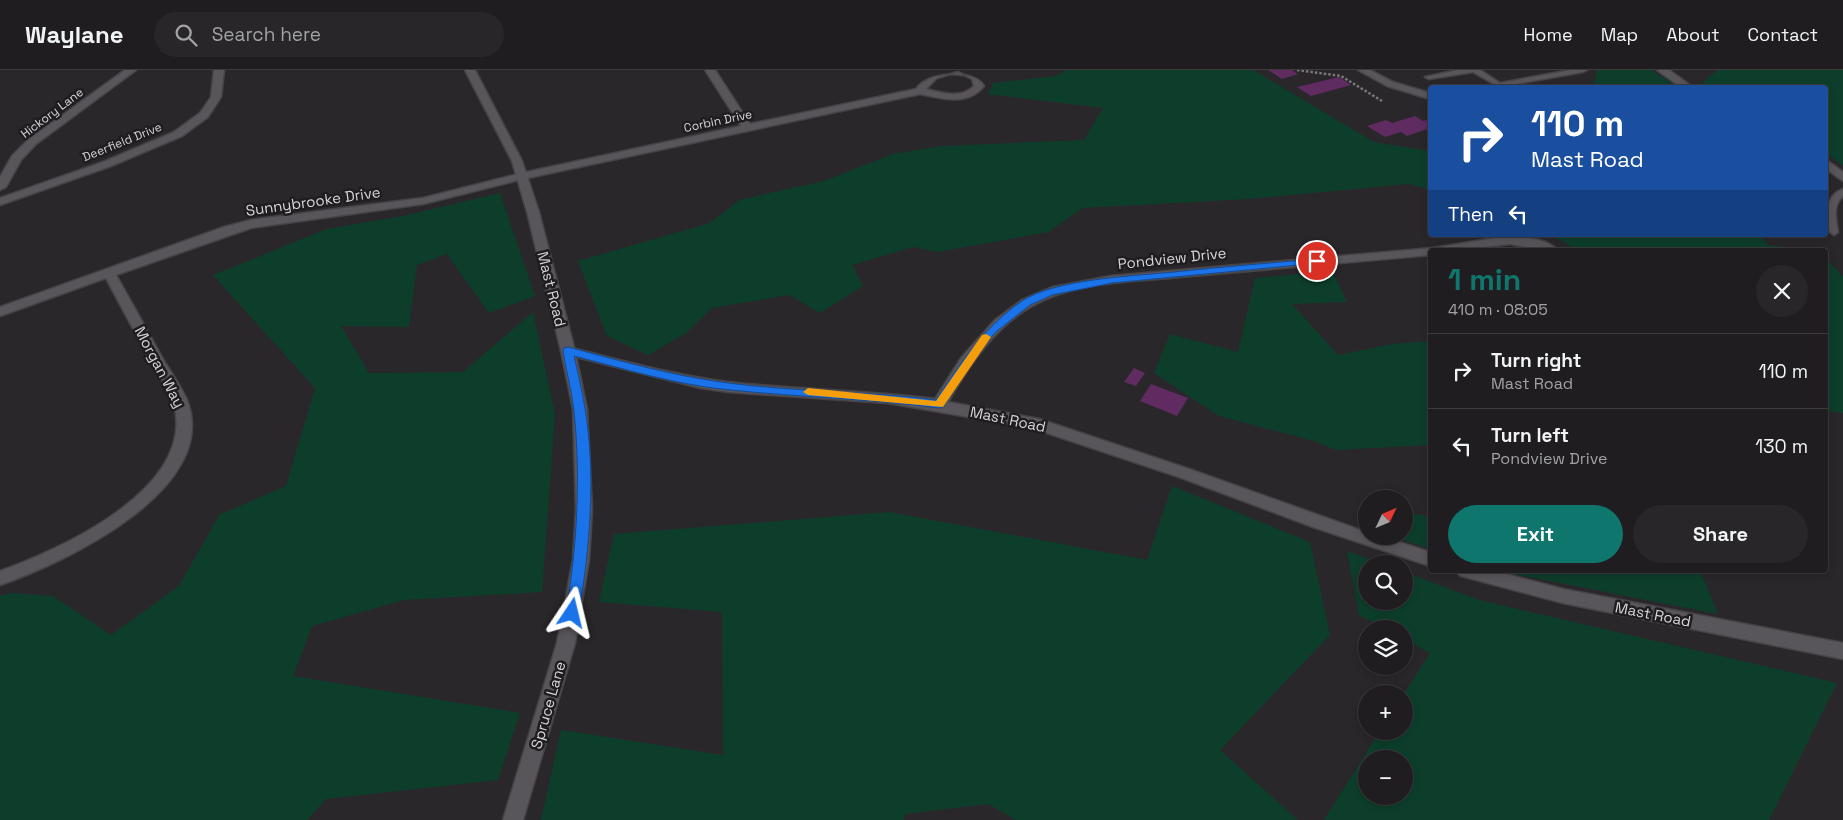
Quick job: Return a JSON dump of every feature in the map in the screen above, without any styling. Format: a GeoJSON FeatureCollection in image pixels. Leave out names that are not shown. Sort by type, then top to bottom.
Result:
{"type":"FeatureCollection","features":[{"type":"Feature","properties":{"kind":"street","name":"Hickory Lane"},"geometry":{"type":"LineString","coordinates":[[0,187],[16,158],[32,142],[131,70]]}},
{"type":"Feature","properties":{"kind":"street","name":"Deerfield Drive"},"geometry":{"type":"LineString","coordinates":[[0,202],[116,161],[178,134],[204,115],[216,97],[219,70]]}},
{"type":"Feature","properties":{"kind":"street","name":"Mast Road"},"geometry":{"type":"LineString","coordinates":[[470,70],[517,161],[568,351],[666,376],[720,385],[888,398],[939,405],[1034,423],[1083,438],[1319,524],[1428,558]]}},
{"type":"Feature","properties":{"kind":"street"},"geometry":{"type":"LineString","coordinates":[[710,70],[748,128]]}},
{"type":"Feature","properties":{"kind":"street"},"geometry":{"type":"LineString","coordinates":[[920,92],[924,83],[933,76],[955,70]]}},
{"type":"Feature","properties":{"kind":"street","name":"Corbin Drive"},"geometry":{"type":"LineString","coordinates":[[522,176],[920,92],[956,97],[976,90],[979,86],[978,79],[971,73],[961,70]]}},
{"type":"Feature","properties":{"kind":"street"},"geometry":{"type":"LineString","coordinates":[[1363,70],[1390,84],[1428,95]]}},
{"type":"Feature","properties":{"kind":"street"},"geometry":{"type":"LineString","coordinates":[[1662,70],[1684,85]]}},
{"type":"Feature","properties":{"kind":"street"},"geometry":{"type":"LineString","coordinates":[[1828,165],[1843,178]]}},
{"type":"Feature","properties":{"kind":"street","name":"Sunnybrooke Drive"},"geometry":{"type":"LineString","coordinates":[[0,312],[228,230],[251,224],[423,201],[522,176]]}},
{"type":"Feature","properties":{"kind":"street"},"geometry":{"type":"LineString","coordinates":[[1455,248],[1514,241],[1530,243],[1545,248]]}},
{"type":"Feature","properties":{"kind":"street","name":"Pondview Drive"},"geometry":{"type":"LineString","coordinates":[[939,405],[979,345],[993,329],[1027,302],[1049,292],[1122,279],[1428,251]]}},
{"type":"Feature","properties":{"kind":"street","name":"Morgan Way"},"geometry":{"type":"LineString","coordinates":[[0,578],[56,557],[109,526],[150,492],[176,457],[183,441],[186,426],[185,412],[109,273]]}},
{"type":"Feature","properties":{"kind":"street","name":"Spruce Lane"},"geometry":{"type":"LineString","coordinates":[[513,820],[566,643],[581,560],[584,509],[580,409],[568,351]]}},
{"type":"Feature","properties":{"kind":"street","name":"Mast Road"},"geometry":{"type":"LineString","coordinates":[[1476,573],[1563,596],[1843,651]]}},
{"type":"Feature","properties":{"kind":"lane"},"geometry":{"type":"LineString","coordinates":[[1429,77],[1471,70]]}},
{"type":"Feature","properties":{"kind":"lane"},"geometry":{"type":"LineString","coordinates":[[1475,70],[1499,85],[1583,70]]}},
{"type":"Feature","properties":{"kind":"lane"},"geometry":{"type":"LineString","coordinates":[[1834,232],[1830,209],[1833,201],[1843,192]]}},
{"type":"Feature","properties":{"kind":"path"},"geometry":{"type":"LineString","coordinates":[[1297,70],[1341,76],[1382,101]]}},
{"type":"Feature","properties":{"kind":"green space"},"geometry":{"type":"Polygon","coordinates":[[[1066,70],[1253,70],[1374,142],[1428,151],[1428,189],[1409,184],[1249,199],[1083,208],[1048,232],[937,252],[913,247],[852,265],[863,286],[820,313],[789,295],[712,308],[685,334],[648,355],[607,336],[578,261],[710,223],[739,200],[824,181],[893,154],[942,146],[1084,140],[1103,108],[988,94],[993,83],[1056,76],[1066,70]]]}},
{"type":"Feature","properties":{"kind":"green space"},"geometry":{"type":"Polygon","coordinates":[[[1597,70],[1651,70],[1675,85],[1594,85],[1597,70]]]}},
{"type":"Feature","properties":{"kind":"green space"},"geometry":{"type":"Polygon","coordinates":[[[1717,70],[1843,70],[1843,165],[1828,155],[1828,85],[1700,85],[1717,70]]]}},
{"type":"Feature","properties":{"kind":"green space"},"geometry":{"type":"Polygon","coordinates":[[[500,193],[535,296],[489,313],[447,254],[417,265],[409,327],[341,326],[369,373],[463,372],[533,312],[555,414],[542,592],[404,600],[312,626],[293,676],[520,713],[498,780],[326,799],[307,820],[0,820],[0,596],[11,593],[53,596],[111,635],[179,586],[219,515],[286,486],[315,388],[213,275],[327,229],[403,216],[500,193]]]}},
{"type":"Feature","properties":{"kind":"green space"},"geometry":{"type":"Polygon","coordinates":[[[1551,237],[1762,237],[1768,245],[1793,248],[1572,248],[1563,241],[1551,237]]]}},
{"type":"Feature","properties":{"kind":"green space"},"geometry":{"type":"Polygon","coordinates":[[[1828,260],[1843,277],[1843,413],[1828,412],[1828,260]]]}},
{"type":"Feature","properties":{"kind":"green space"},"geometry":{"type":"Polygon","coordinates":[[[1332,271],[1347,302],[1292,304],[1338,355],[1392,344],[1428,341],[1428,445],[1336,450],[1314,441],[1219,416],[1154,373],[1170,334],[1238,352],[1255,278],[1332,271]]]}},
{"type":"Feature","properties":{"kind":"green space"},"geometry":{"type":"Polygon","coordinates":[[[1172,486],[1310,542],[1330,635],[1220,750],[1298,820],[1016,820],[988,804],[905,814],[904,820],[541,820],[561,730],[723,755],[722,612],[599,602],[614,534],[890,512],[1147,560],[1172,486]]]}},
{"type":"Feature","properties":{"kind":"green space"},"geometry":{"type":"Polygon","coordinates":[[[1413,514],[1428,517],[1428,548],[1413,543],[1413,514]]]}},
{"type":"Feature","properties":{"kind":"green space"},"geometry":{"type":"Polygon","coordinates":[[[1347,551],[1358,555],[1358,610],[1347,551]]]}},
{"type":"Feature","properties":{"kind":"green space"},"geometry":{"type":"Polygon","coordinates":[[[1509,573],[1701,573],[1718,614],[1509,573]]]}},
{"type":"Feature","properties":{"kind":"green space"},"geometry":{"type":"Polygon","coordinates":[[[1413,575],[1479,600],[1837,683],[1769,820],[1324,820],[1358,766],[1358,805],[1413,805],[1413,750],[1368,750],[1374,740],[1413,740],[1413,685],[1410,685],[1430,653],[1413,644],[1413,620],[1368,620],[1359,615],[1358,610],[1413,610],[1413,575]]]}},
{"type":"Feature","properties":{"kind":"building"},"geometry":{"type":"Polygon","coordinates":[[[1268,70],[1292,70],[1298,74],[1282,79],[1268,70]]]}},
{"type":"Feature","properties":{"kind":"building"},"geometry":{"type":"Polygon","coordinates":[[[1339,77],[1351,85],[1311,96],[1297,87],[1339,77]]]}},
{"type":"Feature","properties":{"kind":"building"},"geometry":{"type":"Polygon","coordinates":[[[1415,116],[1423,121],[1428,120],[1428,129],[1407,136],[1401,132],[1385,137],[1367,126],[1386,120],[1392,123],[1415,116]]]}},
{"type":"Feature","properties":{"kind":"building"},"geometry":{"type":"Polygon","coordinates":[[[1134,368],[1145,373],[1136,386],[1124,382],[1134,368]]]}},
{"type":"Feature","properties":{"kind":"building"},"geometry":{"type":"Polygon","coordinates":[[[1151,384],[1188,398],[1177,416],[1140,401],[1151,384]]]}},
{"type":"Feature","properties":{"kind":"slow traffic"},"geometry":{"type":"LineString","coordinates":[[808,392],[888,398],[939,405],[986,337]]}},
{"type":"Feature","properties":{"kind":"route"},"geometry":{"type":"LineString","coordinates":[[572,613],[581,560],[584,509],[580,409],[568,351],[701,383],[729,387],[888,398],[939,405],[979,345],[993,329],[1027,302],[1049,292],[1112,280],[1317,261]]}}]}
